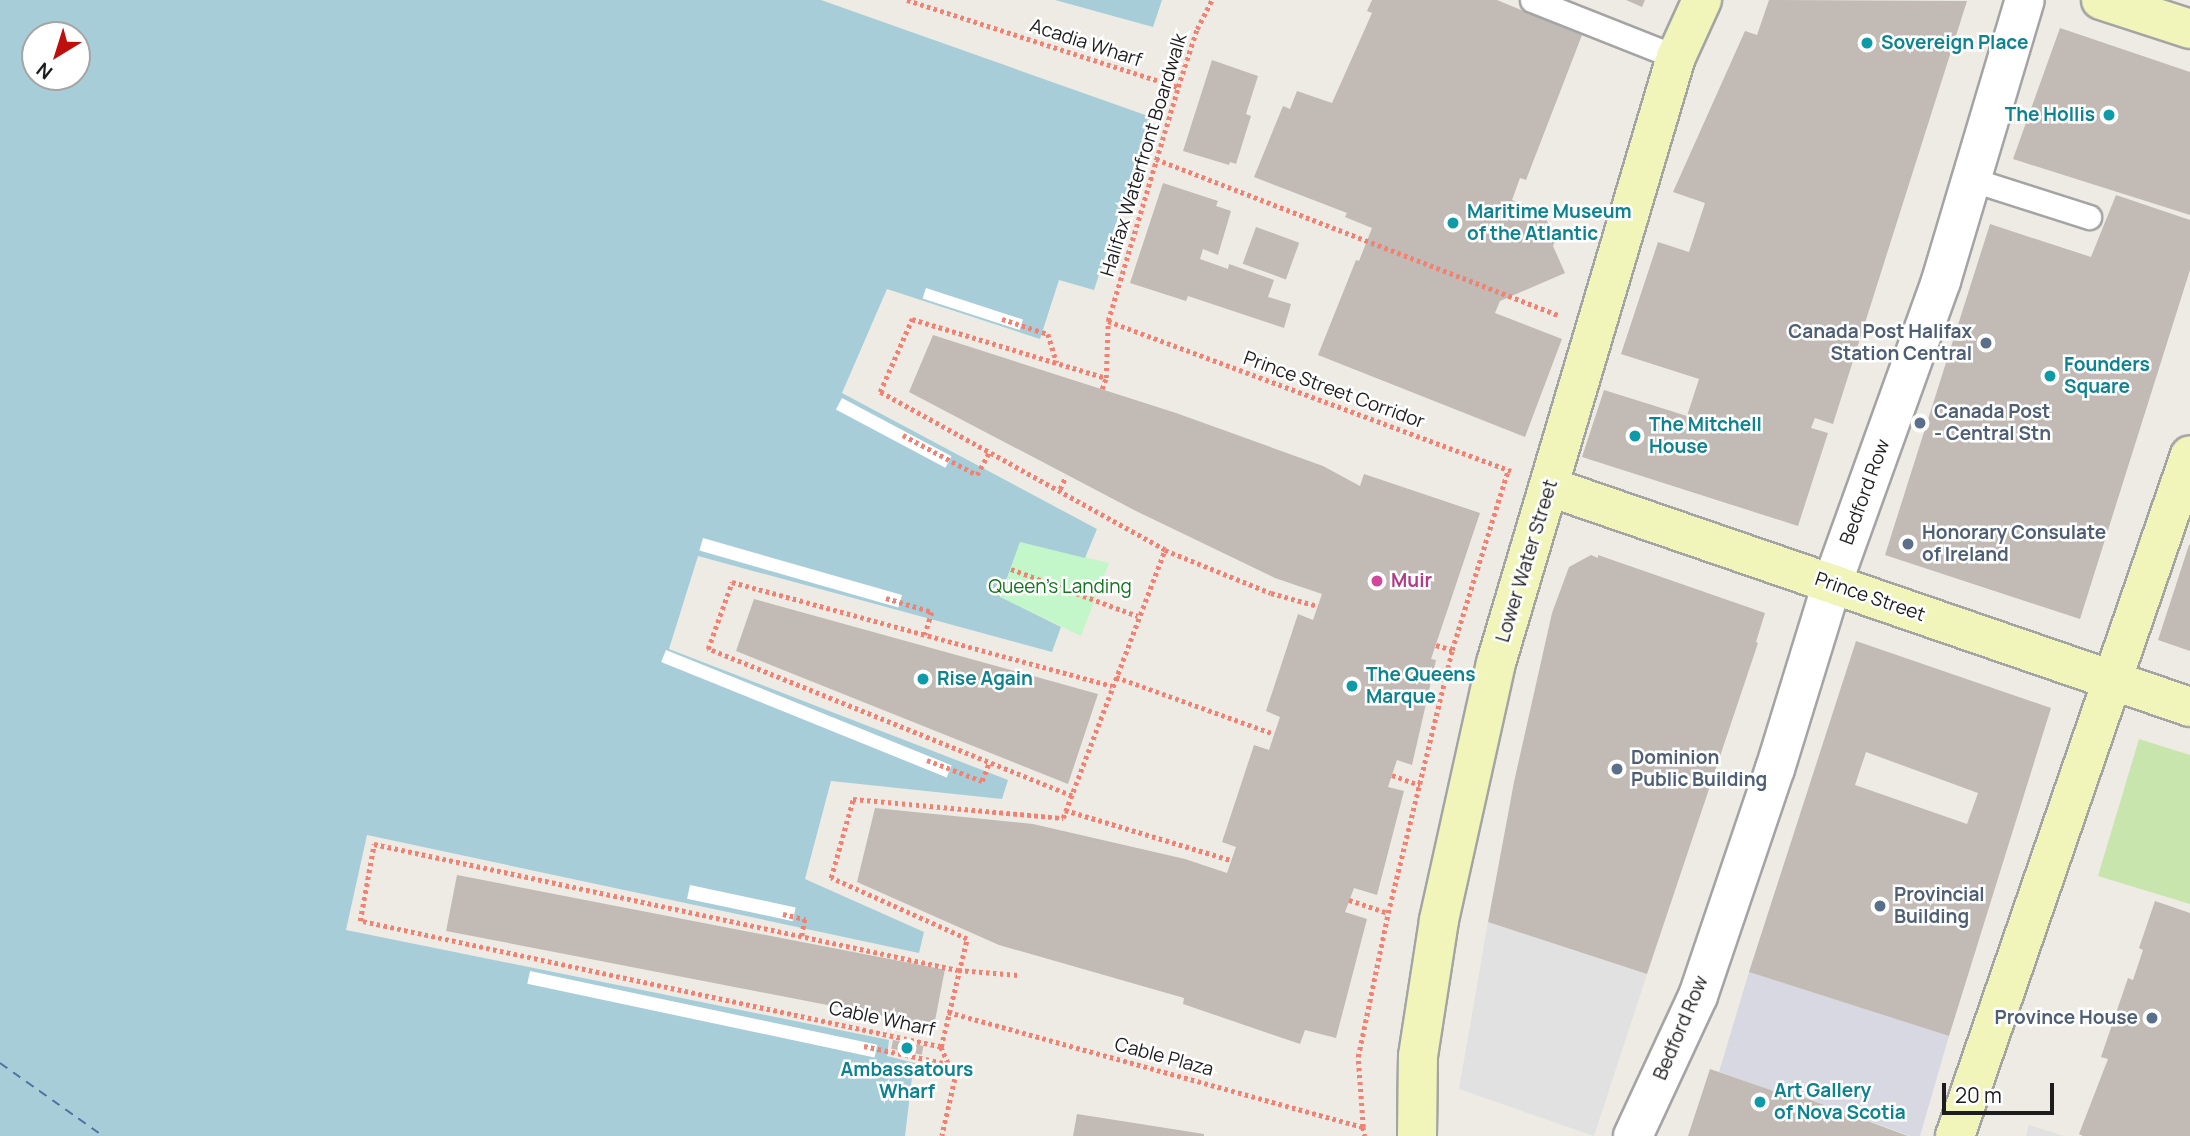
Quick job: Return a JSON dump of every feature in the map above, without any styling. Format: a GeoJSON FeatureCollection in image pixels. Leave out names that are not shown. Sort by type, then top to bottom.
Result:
{"type":"FeatureCollection","features":[{"type":"Feature","properties":{"kind":"street","name":"Lower Water Street"},"geometry":{"type":"LineString","coordinates":[[1418,1136],[1418,1056],[1455,838],[1496,663],[1676,57],[1702,0]]}},
{"type":"Feature","properties":{"kind":"street","name":"Bedford Row"},"geometry":{"type":"LineString","coordinates":[[1633,1136],[1698,996],[1775,769],[1832,584],[1941,281],[2025,0]]}},
{"type":"Feature","properties":{"kind":"street"},"geometry":{"type":"LineString","coordinates":[[2101,0],[2190,29]]}},
{"type":"Feature","properties":{"kind":"street"},"geometry":{"type":"LineString","coordinates":[[1955,1136],[2190,455]]}},
{"type":"Feature","properties":{"kind":"street","name":"Prince Street"},"geometry":{"type":"LineString","coordinates":[[1550,487],[2190,707]]}},
{"type":"Feature","properties":{"kind":"lane"},"geometry":{"type":"LineString","coordinates":[[1532,0],[1676,57]]}},
{"type":"Feature","properties":{"kind":"lane"},"geometry":{"type":"LineString","coordinates":[[1970,179],[2089,217]]}},
{"type":"Feature","properties":{"kind":"path","name":"Acadia Wharf"},"geometry":{"type":"LineString","coordinates":[[907,0],[1178,87]]}},
{"type":"Feature","properties":{"kind":"path","name":"Halifax Waterfront Boardwalk"},"geometry":{"type":"LineString","coordinates":[[1102,389],[1106,378],[1108,321],[1178,87],[1197,29],[1212,0]]}},
{"type":"Feature","properties":{"kind":"path"},"geometry":{"type":"LineString","coordinates":[[1156,159],[1596,330]]}},
{"type":"Feature","properties":{"kind":"path"},"geometry":{"type":"LineString","coordinates":[[1106,378],[912,318],[880,392],[1060,489],[1165,550],[1271,593],[1318,606]]}},
{"type":"Feature","properties":{"kind":"path"},"geometry":{"type":"LineString","coordinates":[[1002,319],[1048,334],[1056,363]]}},
{"type":"Feature","properties":{"kind":"path","name":"Prince Street Corridor"},"geometry":{"type":"LineString","coordinates":[[1108,321],[1550,487]]}},
{"type":"Feature","properties":{"kind":"path"},"geometry":{"type":"LineString","coordinates":[[902,435],[977,475],[990,451]]}},
{"type":"Feature","properties":{"kind":"path"},"geometry":{"type":"LineString","coordinates":[[1365,1136],[1358,1057],[1388,912],[1452,650],[1508,470]]}},
{"type":"Feature","properties":{"kind":"path"},"geometry":{"type":"LineString","coordinates":[[1060,489],[1066,476]]}},
{"type":"Feature","properties":{"kind":"path"},"geometry":{"type":"LineString","coordinates":[[1018,975],[958,970],[967,939],[831,878],[853,799],[1063,818],[1165,550]]}},
{"type":"Feature","properties":{"kind":"path"},"geometry":{"type":"LineString","coordinates":[[1011,569],[1139,616]]}},
{"type":"Feature","properties":{"kind":"path"},"geometry":{"type":"LineString","coordinates":[[1072,796],[708,649],[732,582],[1112,686]]}},
{"type":"Feature","properties":{"kind":"path"},"geometry":{"type":"LineString","coordinates":[[886,597],[932,612],[925,635]]}},
{"type":"Feature","properties":{"kind":"path"},"geometry":{"type":"LineString","coordinates":[[1436,645],[1452,650]]}},
{"type":"Feature","properties":{"kind":"path"},"geometry":{"type":"LineString","coordinates":[[1116,677],[1274,734]]}},
{"type":"Feature","properties":{"kind":"path"},"geometry":{"type":"LineString","coordinates":[[927,760],[982,781],[989,763]]}},
{"type":"Feature","properties":{"kind":"path"},"geometry":{"type":"LineString","coordinates":[[1392,775],[1420,785]]}},
{"type":"Feature","properties":{"kind":"path"},"geometry":{"type":"LineString","coordinates":[[1065,810],[1231,860]]}},
{"type":"Feature","properties":{"kind":"path","name":"Cable Wharf"},"geometry":{"type":"LineString","coordinates":[[374,844],[802,936],[958,970],[941,1047],[360,921],[374,844]]}},
{"type":"Feature","properties":{"kind":"path"},"geometry":{"type":"LineString","coordinates":[[1349,900],[1388,912]]}},
{"type":"Feature","properties":{"kind":"path"},"geometry":{"type":"LineString","coordinates":[[783,914],[805,919],[802,936]]}},
{"type":"Feature","properties":{"kind":"path","name":"Cable Plaza"},"geometry":{"type":"LineString","coordinates":[[948,1012],[1363,1127]]}},
{"type":"Feature","properties":{"kind":"path"},"geometry":{"type":"LineString","coordinates":[[864,1046],[948,1064]]}},
{"type":"Feature","properties":{"kind":"path"},"geometry":{"type":"LineString","coordinates":[[941,1047],[955,1079],[942,1136]]}},
{"type":"Feature","properties":{"kind":"green space","name":"Queen's Landing"},"geometry":{"type":"Polygon","coordinates":[[[1020,542],[1109,563],[1081,636],[1000,597],[1020,542]]]}},
{"type":"Feature","properties":{"kind":"green space"},"geometry":{"type":"Polygon","coordinates":[[[2139,739],[2190,755],[2190,904],[2098,876],[2139,739]]]}},
{"type":"Feature","properties":{"kind":"shaded area"},"geometry":{"type":"Polygon","coordinates":[[[1488,922],[1647,974],[1594,1136],[1459,1089],[1488,922]]]}},
{"type":"Feature","properties":{"kind":"shaded area"},"geometry":{"type":"Polygon","coordinates":[[[1749,972],[1949,1036],[1920,1136],[1910,1136],[1784,1090],[1782,1094],[1719,1072],[1749,972]]]}},
{"type":"Feature","properties":{"kind":"shaded area"},"geometry":{"type":"Polygon","coordinates":[[[2029,1125],[2064,1136],[2026,1136],[2029,1125]]]}},
{"type":"Feature","properties":{"kind":"water"},"geometry":{"type":"Polygon","coordinates":[[[0,0],[821,0],[1151,117],[1094,290],[1059,280],[1040,339],[887,289],[842,393],[1097,529],[1085,558],[1020,542],[1000,597],[1061,627],[1052,652],[698,556],[669,649],[1008,780],[1002,799],[831,781],[805,879],[924,932],[919,953],[367,835],[346,930],[889,1040],[887,1056],[919,1064],[918,1070],[913,1069],[905,1136],[0,1136],[0,0]]]}},
{"type":"Feature","properties":{"kind":"water"},"geometry":{"type":"Polygon","coordinates":[[[1055,0],[1162,0],[1153,27],[1055,0]]]}},
{"type":"Feature","properties":{"kind":"pier"},"geometry":{"type":"Polygon","coordinates":[[[926,288],[1023,320],[1020,330],[923,298],[926,288]]]}},
{"type":"Feature","properties":{"kind":"pier"},"geometry":{"type":"Polygon","coordinates":[[[842,398],[951,456],[945,468],[836,409],[842,398]]]}},
{"type":"Feature","properties":{"kind":"pier"},"geometry":{"type":"Polygon","coordinates":[[[703,538],[902,595],[898,608],[699,550],[703,538]]]}},
{"type":"Feature","properties":{"kind":"pier"},"geometry":{"type":"Polygon","coordinates":[[[666,650],[952,765],[947,777],[661,662],[666,650]]]}},
{"type":"Feature","properties":{"kind":"pier"},"geometry":{"type":"Polygon","coordinates":[[[690,885],[796,907],[793,921],[687,899],[690,885]]]}},
{"type":"Feature","properties":{"kind":"pier"},"geometry":{"type":"Polygon","coordinates":[[[530,971],[877,1045],[875,1058],[527,984],[530,971]]]}},
{"type":"Feature","properties":{"kind":"building","name":"Maritime Museum of the Atlantic"},"geometry":{"type":"Polygon","coordinates":[[[1372,0],[1497,0],[1582,35],[1526,180],[1520,178],[1512,200],[1534,208],[1535,205],[1540,207],[1556,239],[1553,246],[1565,273],[1500,301],[1495,313],[1562,339],[1525,437],[1318,355],[1356,260],[1359,261],[1372,228],[1345,217],[1347,213],[1254,177],[1283,106],[1290,109],[1297,91],[1332,103],[1372,13],[1367,11],[1372,0]]]}},
{"type":"Feature","properties":{"kind":"building"},"geometry":{"type":"Polygon","coordinates":[[[1626,0],[1645,0],[1642,7],[1626,0]]]}},
{"type":"Feature","properties":{"kind":"building"},"geometry":{"type":"Polygon","coordinates":[[[1769,0],[1967,1],[1833,424],[1815,418],[1811,428],[1828,433],[1798,526],[1582,457],[1604,390],[1687,416],[1699,379],[1621,354],[1658,242],[1689,252],[1705,203],[1673,192],[1745,31],[1757,35],[1769,0]]]}},
{"type":"Feature","properties":{"kind":"building","name":"The Hollis"},"geometry":{"type":"Polygon","coordinates":[[[2060,28],[2190,72],[2190,215],[2013,159],[2060,28]]]}},
{"type":"Feature","properties":{"kind":"building"},"geometry":{"type":"Polygon","coordinates":[[[1212,60],[1258,76],[1246,114],[1251,116],[1236,164],[1230,162],[1229,165],[1183,151],[1212,60]]]}},
{"type":"Feature","properties":{"kind":"building"},"geometry":{"type":"Polygon","coordinates":[[[1163,183],[1218,201],[1216,206],[1231,211],[1218,255],[1203,249],[1200,259],[1228,269],[1229,264],[1274,280],[1268,297],[1291,304],[1284,328],[1188,296],[1186,301],[1130,283],[1163,183]]]}},
{"type":"Feature","properties":{"kind":"building","name":"Founders Square"},"geometry":{"type":"Polygon","coordinates":[[[2116,195],[2190,220],[2190,270],[2080,619],[1885,555],[1990,224],[2091,257],[2116,195]]]}},
{"type":"Feature","properties":{"kind":"building"},"geometry":{"type":"Polygon","coordinates":[[[1256,227],[1299,243],[1286,279],[1243,264],[1256,227]]]}},
{"type":"Feature","properties":{"kind":"building","name":"The Queens Marque"},"geometry":{"type":"Polygon","coordinates":[[[933,335],[1176,413],[1323,466],[1360,486],[1364,474],[1480,513],[1431,659],[1436,660],[1412,765],[1397,760],[1388,787],[1404,791],[1377,895],[1354,888],[1345,912],[1367,919],[1336,1038],[1305,1030],[1300,1044],[1183,1004],[1184,998],[999,945],[857,882],[875,808],[1033,824],[1185,859],[1227,873],[1236,847],[1222,842],[1254,745],[1269,750],[1280,717],[1266,711],[1298,614],[1313,620],[1322,594],[1275,578],[1136,511],[909,392],[933,335]]]}},
{"type":"Feature","properties":{"kind":"building"},"geometry":{"type":"Polygon","coordinates":[[[2190,545],[2190,651],[2158,640],[2190,545]]]}},
{"type":"Feature","properties":{"kind":"building","name":"Dominion Public Building"},"geometry":{"type":"Polygon","coordinates":[[[1591,555],[1598,558],[1598,555],[1765,613],[1756,642],[1758,643],[1647,974],[1488,922],[1514,782],[1552,613],[1569,567],[1591,555]]]}},
{"type":"Feature","properties":{"kind":"building","name":"Rise Again"},"geometry":{"type":"Polygon","coordinates":[[[754,599],[1098,694],[1068,784],[736,651],[754,599]]]}},
{"type":"Feature","properties":{"kind":"building","name":"Provincial Building"},"geometry":{"type":"Polygon","coordinates":[[[1856,641],[2051,708],[1949,1036],[1749,972],[1856,641]],[[1866,752],[1855,785],[1967,824],[1978,793],[1866,752]]]}},
{"type":"Feature","properties":{"kind":"building"},"geometry":{"type":"Polygon","coordinates":[[[457,875],[945,970],[934,1026],[446,931],[457,875]]]}},
{"type":"Feature","properties":{"kind":"building","name":"Province House"},"geometry":{"type":"Polygon","coordinates":[[[2155,901],[2190,913],[2190,1136],[2083,1136],[2079,1134],[2108,1059],[2101,1057],[2128,978],[2133,980],[2143,950],[2139,948],[2155,901]]]}},
{"type":"Feature","properties":{"kind":"building","name":"Ambassatours Wharf"},"geometry":{"type":"Polygon","coordinates":[[[893,1040],[923,1046],[922,1055],[891,1049],[893,1040]]]}},
{"type":"Feature","properties":{"kind":"building","name":"Art Gallery of Nova Scotia"},"geometry":{"type":"Polygon","coordinates":[[[1710,1069],[1782,1094],[1784,1090],[1908,1136],[1688,1136],[1710,1069]]]}},
{"type":"Feature","properties":{"kind":"building"},"geometry":{"type":"Polygon","coordinates":[[[1077,1114],[1204,1134],[1204,1136],[1073,1136],[1077,1114]]]}},
{"type":"Feature","properties":{"kind":"ferry route"},"geometry":{"type":"LineString","coordinates":[[0,1063],[103,1136]]}},
{"type":"Feature","properties":{"kind":"place","name":"Sovereign Place"},"geometry":{"type":"Point","coordinates":[1867,43]}},
{"type":"Feature","properties":{"kind":"place","name":"The Hollis"},"geometry":{"type":"Point","coordinates":[2109,115]}},
{"type":"Feature","properties":{"kind":"place","name":"Maritime Museum of the Atlantic"},"geometry":{"type":"Point","coordinates":[1453,223]}},
{"type":"Feature","properties":{"kind":"place","name":"Canada Post Halifax Station Central"},"geometry":{"type":"Point","coordinates":[1986,343]}},
{"type":"Feature","properties":{"kind":"place","name":"Founders Square"},"geometry":{"type":"Point","coordinates":[2050,376]}},
{"type":"Feature","properties":{"kind":"place","name":"Canada Post - Central Stn"},"geometry":{"type":"Point","coordinates":[1920,423]}},
{"type":"Feature","properties":{"kind":"place","name":"The Mitchell House"},"geometry":{"type":"Point","coordinates":[1635,436]}},
{"type":"Feature","properties":{"kind":"place","name":"Honorary Consulate of Ireland"},"geometry":{"type":"Point","coordinates":[1908,544]}},
{"type":"Feature","properties":{"kind":"place","name":"Muir"},"geometry":{"type":"Point","coordinates":[1377,581]}},
{"type":"Feature","properties":{"kind":"place","name":"Rise Again"},"geometry":{"type":"Point","coordinates":[923,679]}},
{"type":"Feature","properties":{"kind":"place","name":"The Queens Marque"},"geometry":{"type":"Point","coordinates":[1352,686]}},
{"type":"Feature","properties":{"kind":"place","name":"Dominion Public Building"},"geometry":{"type":"Point","coordinates":[1617,769]}},
{"type":"Feature","properties":{"kind":"place","name":"Provincial Building"},"geometry":{"type":"Point","coordinates":[1880,906]}},
{"type":"Feature","properties":{"kind":"place","name":"Province House"},"geometry":{"type":"Point","coordinates":[2152,1018]}},
{"type":"Feature","properties":{"kind":"place","name":"Ambassatours Wharf"},"geometry":{"type":"Point","coordinates":[907,1048]}},
{"type":"Feature","properties":{"kind":"place","name":"Art Gallery of Nova Scotia"},"geometry":{"type":"Point","coordinates":[1760,1102]}}]}
